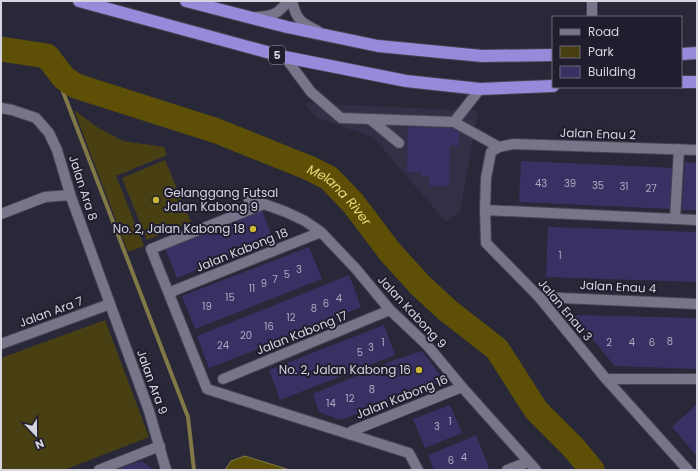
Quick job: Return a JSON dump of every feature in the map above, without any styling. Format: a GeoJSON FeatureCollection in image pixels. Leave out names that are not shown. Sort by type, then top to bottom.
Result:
{"type":"FeatureCollection","features":[{"type":"Feature","properties":{"kind":"highway","name":"5"},"geometry":{"type":"LineString","coordinates":[[79,1],[285,57],[406,81],[480,89],[552,86]]}},
{"type":"Feature","properties":{"kind":"highway"},"geometry":{"type":"LineString","coordinates":[[186,1],[249,18],[378,46],[482,56],[552,55]]}},
{"type":"Feature","properties":{"kind":"highway"},"geometry":{"type":"LineString","coordinates":[[682,54],[697,53]]}},
{"type":"Feature","properties":{"kind":"highway"},"geometry":{"type":"LineString","coordinates":[[682,82],[697,82]]}},
{"type":"Feature","properties":{"kind":"street"},"geometry":{"type":"LineString","coordinates":[[249,18],[270,16],[282,8],[288,1]]}},
{"type":"Feature","properties":{"kind":"street"},"geometry":{"type":"LineString","coordinates":[[292,1],[294,10],[302,23],[328,36]]}},
{"type":"Feature","properties":{"kind":"street"},"geometry":{"type":"LineString","coordinates":[[592,1],[592,16]]}},
{"type":"Feature","properties":{"kind":"street"},"geometry":{"type":"LineString","coordinates":[[285,57],[311,92],[341,118],[454,122],[498,147]]}},
{"type":"Feature","properties":{"kind":"street"},"geometry":{"type":"LineString","coordinates":[[454,122],[480,89]]}},
{"type":"Feature","properties":{"kind":"street","name":"Jalan Ara 8"},"geometry":{"type":"LineString","coordinates":[[1,108],[36,118],[50,133],[57,150],[70,195],[110,304]]}},
{"type":"Feature","properties":{"kind":"street"},"geometry":{"type":"LineString","coordinates":[[371,120],[399,143]]}},
{"type":"Feature","properties":{"kind":"street","name":"Jalan Enau 2"},"geometry":{"type":"LineString","coordinates":[[498,147],[513,144],[697,150]]}},
{"type":"Feature","properties":{"kind":"street","name":"Jalan Enau 3"},"geometry":{"type":"LineString","coordinates":[[498,147],[491,152],[486,178],[486,243],[539,297],[606,379],[688,470]]}},
{"type":"Feature","properties":{"kind":"street"},"geometry":{"type":"LineString","coordinates":[[676,219],[679,150]]}},
{"type":"Feature","properties":{"kind":"street"},"geometry":{"type":"LineString","coordinates":[[1,214],[45,198],[70,195]]}},
{"type":"Feature","properties":{"kind":"street","name":"Jalan Kabong 9"},"geometry":{"type":"LineString","coordinates":[[249,201],[264,204],[286,212],[305,221],[321,232],[356,269],[390,310],[427,345],[462,387],[536,470]]}},
{"type":"Feature","properties":{"kind":"street"},"geometry":{"type":"LineString","coordinates":[[264,204],[151,249],[207,388],[409,453],[418,470]]}},
{"type":"Feature","properties":{"kind":"street"},"geometry":{"type":"LineString","coordinates":[[485,210],[697,220]]}},
{"type":"Feature","properties":{"kind":"street","name":"Jalan Kabong 18"},"geometry":{"type":"LineString","coordinates":[[173,291],[321,232]]}},
{"type":"Feature","properties":{"kind":"street","name":"Jalan Enau 4"},"geometry":{"type":"LineString","coordinates":[[539,297],[697,304]]}},
{"type":"Feature","properties":{"kind":"street","name":"Jalan Ara 7"},"geometry":{"type":"LineString","coordinates":[[1,344],[110,304]]}},
{"type":"Feature","properties":{"kind":"street","name":"Jalan Ara 9"},"geometry":{"type":"LineString","coordinates":[[110,304],[150,411],[166,470]]}},
{"type":"Feature","properties":{"kind":"street","name":"Jalan Kabong 17"},"geometry":{"type":"LineString","coordinates":[[223,379],[390,310]]}},
{"type":"Feature","properties":{"kind":"street"},"geometry":{"type":"LineString","coordinates":[[606,379],[697,379]]}},
{"type":"Feature","properties":{"kind":"street","name":"Jalan Kabong 16"},"geometry":{"type":"LineString","coordinates":[[352,431],[462,387]]}},
{"type":"Feature","properties":{"kind":"street"},"geometry":{"type":"LineString","coordinates":[[99,470],[160,446]]}},
{"type":"Feature","properties":{"kind":"street"},"geometry":{"type":"LineString","coordinates":[[506,470],[528,462]]}},
{"type":"Feature","properties":{"kind":"shaded area"},"geometry":{"type":"Polygon","coordinates":[[[304,103],[478,111],[460,212],[446,222],[373,137],[317,118],[304,103]]]}},
{"type":"Feature","properties":{"kind":"shaded area"},"geometry":{"type":"Polygon","coordinates":[[[245,456],[290,470],[225,470],[231,461],[245,456]]]}},
{"type":"Feature","properties":{"kind":"green space"},"geometry":{"type":"Polygon","coordinates":[[[74,110],[97,127],[123,141],[164,147],[167,155],[116,176],[144,246],[128,252],[74,110]]]}},
{"type":"Feature","properties":{"kind":"green space","name":"Gelanggang Futsal Jalan Kabong 9"},"geometry":{"type":"Polygon","coordinates":[[[165,160],[191,222],[147,240],[122,178],[165,160]]]}},
{"type":"Feature","properties":{"kind":"green space"},"geometry":{"type":"Polygon","coordinates":[[[105,320],[149,437],[64,470],[1,470],[1,358],[105,320]]]}},
{"type":"Feature","properties":{"kind":"building"},"geometry":{"type":"Polygon","coordinates":[[[408,127],[459,128],[459,146],[450,145],[449,186],[429,186],[429,176],[422,176],[422,172],[407,172],[408,127]]]}},
{"type":"Feature","properties":{"kind":"building"},"geometry":{"type":"Polygon","coordinates":[[[521,161],[675,168],[671,209],[519,202],[521,161]]]}},
{"type":"Feature","properties":{"kind":"building"},"geometry":{"type":"Polygon","coordinates":[[[685,162],[697,163],[697,210],[682,210],[685,162]]]}},
{"type":"Feature","properties":{"kind":"building"},"geometry":{"type":"Polygon","coordinates":[[[261,208],[273,239],[177,278],[164,246],[261,208]]]}},
{"type":"Feature","properties":{"kind":"building"},"geometry":{"type":"Polygon","coordinates":[[[548,227],[697,232],[697,282],[546,277],[548,227]]]}},
{"type":"Feature","properties":{"kind":"building"},"geometry":{"type":"Polygon","coordinates":[[[309,247],[322,279],[195,329],[182,296],[309,247]]]}},
{"type":"Feature","properties":{"kind":"building"},"geometry":{"type":"Polygon","coordinates":[[[349,275],[361,307],[209,368],[197,336],[349,275]]]}},
{"type":"Feature","properties":{"kind":"building"},"geometry":{"type":"Polygon","coordinates":[[[572,315],[697,318],[697,369],[615,366],[572,315]]]}},
{"type":"Feature","properties":{"kind":"building"},"geometry":{"type":"Polygon","coordinates":[[[384,325],[395,355],[280,400],[269,370],[384,325]]]}},
{"type":"Feature","properties":{"kind":"building"},"geometry":{"type":"Polygon","coordinates":[[[422,351],[444,380],[341,420],[319,412],[313,394],[397,359],[422,351]]]}},
{"type":"Feature","properties":{"kind":"building"},"geometry":{"type":"Polygon","coordinates":[[[697,404],[697,456],[672,427],[697,404]]]}},
{"type":"Feature","properties":{"kind":"building"},"geometry":{"type":"Polygon","coordinates":[[[450,405],[462,433],[425,448],[413,419],[450,405]]]}},
{"type":"Feature","properties":{"kind":"building"},"geometry":{"type":"Polygon","coordinates":[[[476,435],[489,468],[483,470],[434,470],[428,455],[476,435]]]}},
{"type":"Feature","properties":{"kind":"building"},"geometry":{"type":"Polygon","coordinates":[[[142,461],[154,470],[117,470],[126,466],[142,461]]]}},
{"type":"Feature","properties":{"kind":"waterway","name":"Melana River"},"geometry":{"type":"LineString","coordinates":[[1,49],[47,56],[64,78],[76,86],[217,131],[309,168],[329,178],[353,203],[390,252],[420,285],[447,310],[497,349],[536,410],[573,447],[592,470]]}},
{"type":"Feature","properties":{"kind":"waterway"},"geometry":{"type":"LineString","coordinates":[[64,78],[62,89],[188,417],[194,470]]}},
{"type":"Feature","properties":{"kind":"place","name":"Gelanggang Futsal Jalan Kabong 9"},"geometry":{"type":"Point","coordinates":[156,200]}},
{"type":"Feature","properties":{"kind":"place","name":"No. 2, Jalan Kabong 18"},"geometry":{"type":"Point","coordinates":[253,229]}},
{"type":"Feature","properties":{"kind":"place","name":"No. 2, Jalan Kabong 16"},"geometry":{"type":"Point","coordinates":[419,370]}}]}
